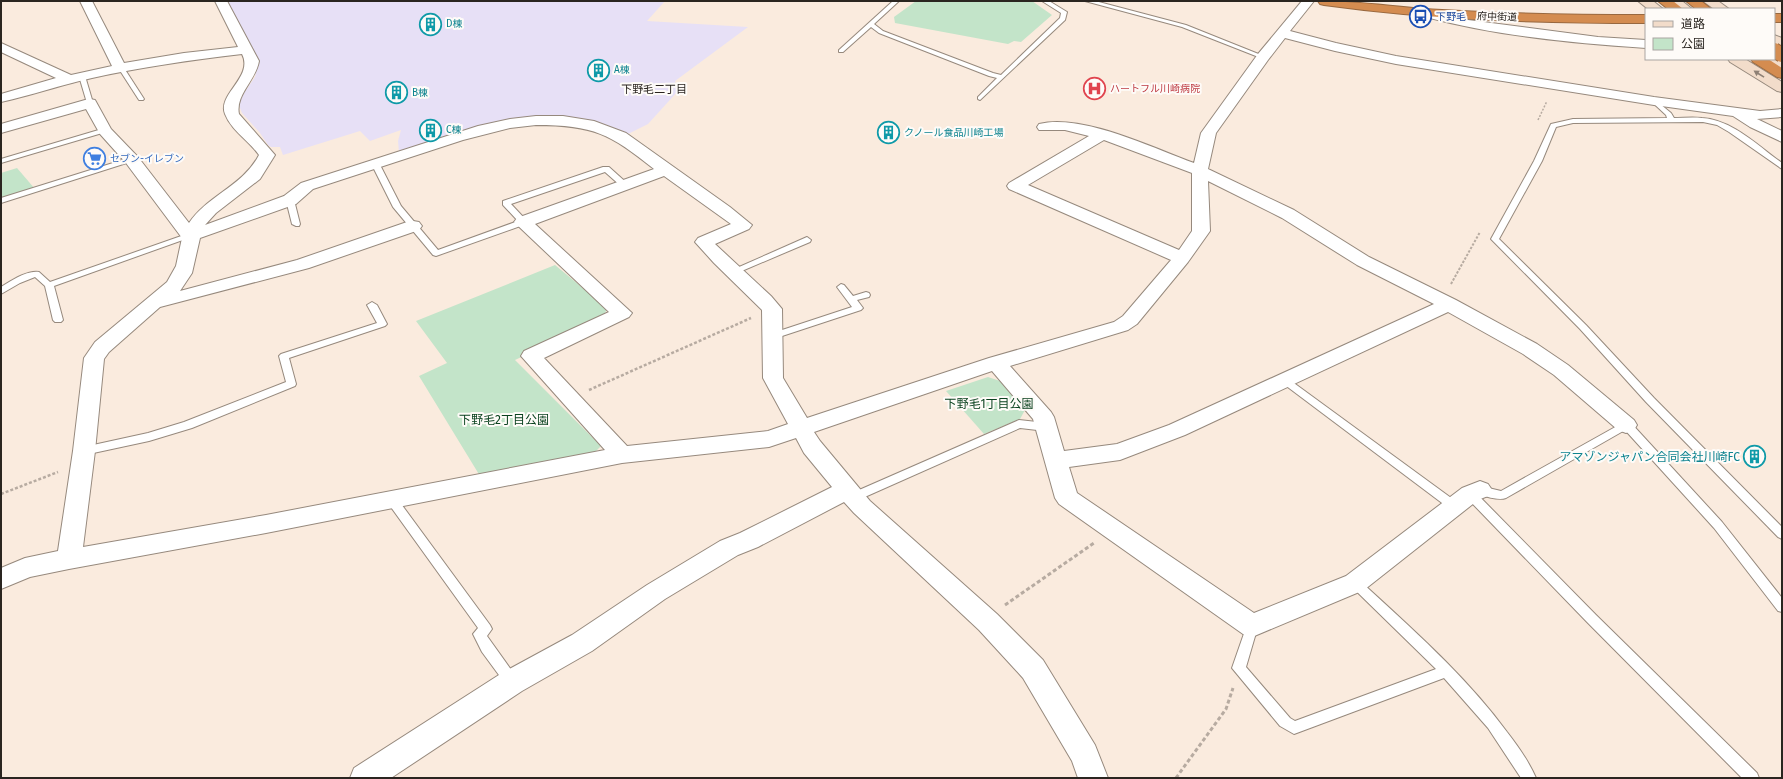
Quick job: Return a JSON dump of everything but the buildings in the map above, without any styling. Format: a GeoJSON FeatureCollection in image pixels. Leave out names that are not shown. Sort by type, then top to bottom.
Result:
{"type":"FeatureCollection","features":[{"type":"Feature","properties":{"kind":"highway","name":"府中街道"},"geometry":{"type":"LineString","coordinates":[[1324,1],[1430,14],[1513,18],[1645,19]]}},
{"type":"Feature","properties":{"kind":"highway"},"geometry":{"type":"LineString","coordinates":[[1664,1],[1675,8]]}},
{"type":"Feature","properties":{"kind":"highway"},"geometry":{"type":"LineString","coordinates":[[1692,1],[1704,8]]}},
{"type":"Feature","properties":{"kind":"highway"},"geometry":{"type":"LineString","coordinates":[[1760,60],[1782,74]]}},
{"type":"Feature","properties":{"kind":"street"},"geometry":{"type":"LineString","coordinates":[[86,1],[122,69]]}},
{"type":"Feature","properties":{"kind":"street"},"geometry":{"type":"LineString","coordinates":[[190,236],[200,219],[213,206],[242,187],[255,176],[263,165],[267,155],[261,146],[233,116],[230,108],[233,100],[252,69],[252,61],[221,1]]}},
{"type":"Feature","properties":{"kind":"street"},"geometry":{"type":"LineString","coordinates":[[1,579],[25,568],[69,559],[266,524],[622,455],[769,439],[996,363],[1122,326],[1130,320],[1182,258],[1201,231],[1200,171],[1209,132],[1263,57],[1308,1]]}},
{"type":"Feature","properties":{"kind":"street"},"geometry":{"type":"LineString","coordinates":[[1644,1],[1655,8]]}},
{"type":"Feature","properties":{"kind":"street"},"geometry":{"type":"LineString","coordinates":[[1673,1],[1684,8]]}},
{"type":"Feature","properties":{"kind":"street"},"geometry":{"type":"LineString","coordinates":[[1687,1],[1698,8]]}},
{"type":"Feature","properties":{"kind":"street"},"geometry":{"type":"LineString","coordinates":[[1710,1],[1721,8]]}},
{"type":"Feature","properties":{"kind":"street"},"geometry":{"type":"LineString","coordinates":[[1430,14],[1475,25],[1598,41],[1645,44]]}},
{"type":"Feature","properties":{"kind":"street"},"geometry":{"type":"LineString","coordinates":[[1282,33],[1335,47],[1396,60],[1654,101],[1760,115],[1782,113]]}},
{"type":"Feature","properties":{"kind":"street"},"geometry":{"type":"LineString","coordinates":[[1,47],[76,78]]}},
{"type":"Feature","properties":{"kind":"street"},"geometry":{"type":"LineString","coordinates":[[1,98],[42,85],[76,78],[197,55],[246,50]]}},
{"type":"Feature","properties":{"kind":"street"},"geometry":{"type":"LineString","coordinates":[[1738,60],[1782,88]]}},
{"type":"Feature","properties":{"kind":"street"},"geometry":{"type":"LineString","coordinates":[[1770,60],[1782,68]]}},
{"type":"Feature","properties":{"kind":"street"},"geometry":{"type":"LineString","coordinates":[[1,129],[90,103],[105,131],[132,160],[190,236],[191,242],[183,272],[174,286],[102,347],[94,358],[83,457],[69,559]]}},
{"type":"Feature","properties":{"kind":"street"},"geometry":{"type":"LineString","coordinates":[[1735,111],[1755,124],[1782,137]]}},
{"type":"Feature","properties":{"kind":"street"},"geometry":{"type":"LineString","coordinates":[[190,236],[290,200],[307,186],[483,129],[518,122],[570,122],[591,125],[629,142],[666,170],[708,198],[743,225],[704,242],[717,258],[734,271],[772,309],[773,378],[812,447],[862,507],[984,619],[1033,669],[1085,755],[1093,778]]}},
{"type":"Feature","properties":{"kind":"street"},"geometry":{"type":"LineString","coordinates":[[1044,127],[1065,126],[1102,135],[1200,171],[1288,214],[1363,261],[1449,304],[1530,349],[1561,370],[1626,425]]}},
{"type":"Feature","properties":{"kind":"street"},"geometry":{"type":"LineString","coordinates":[[1102,135],[1015,186],[1182,258]]}},
{"type":"Feature","properties":{"kind":"street"},"geometry":{"type":"LineString","coordinates":[[622,455],[531,356],[622,313],[523,222],[666,170]]}},
{"type":"Feature","properties":{"kind":"street"},"geometry":{"type":"LineString","coordinates":[[155,303],[304,264],[413,226]]}},
{"type":"Feature","properties":{"kind":"street"},"geometry":{"type":"LineString","coordinates":[[1056,460],[1120,452],[1177,430],[1449,304]]}},
{"type":"Feature","properties":{"kind":"street"},"geometry":{"type":"LineString","coordinates":[[996,363],[1043,417],[1067,498],[1252,626],[1354,583],[1468,497]]}},
{"type":"Feature","properties":{"kind":"street"},"geometry":{"type":"LineString","coordinates":[[365,778],[512,682],[582,643],[656,592],[728,548],[749,540],[851,493]]}},
{"type":"Feature","properties":{"kind":"lane"},"geometry":{"type":"LineString","coordinates":[[841,51],[896,1]]}},
{"type":"Feature","properties":{"kind":"lane"},"geometry":{"type":"LineString","coordinates":[[980,98],[1063,18],[1064,12],[1045,1]]}},
{"type":"Feature","properties":{"kind":"lane"},"geometry":{"type":"LineString","coordinates":[[1088,1],[1184,26],[1263,57]]}},
{"type":"Feature","properties":{"kind":"lane"},"geometry":{"type":"LineString","coordinates":[[871,24],[881,32],[991,75],[1002,77]]}},
{"type":"Feature","properties":{"kind":"lane"},"geometry":{"type":"LineString","coordinates":[[122,69],[141,99]]}},
{"type":"Feature","properties":{"kind":"lane"},"geometry":{"type":"LineString","coordinates":[[76,78],[90,103]]}},
{"type":"Feature","properties":{"kind":"lane"},"geometry":{"type":"LineString","coordinates":[[1654,101],[1669,114],[1671,120]]}},
{"type":"Feature","properties":{"kind":"lane"},"geometry":{"type":"LineString","coordinates":[[1782,166],[1732,130],[1718,124],[1702,120],[1573,121],[1553,125],[1538,161],[1494,239],[1583,327],[1650,400],[1782,534]]}},
{"type":"Feature","properties":{"kind":"lane"},"geometry":{"type":"LineString","coordinates":[[1,161],[105,131]]}},
{"type":"Feature","properties":{"kind":"lane"},"geometry":{"type":"LineString","coordinates":[[1,201],[132,160]]}},
{"type":"Feature","properties":{"kind":"lane"},"geometry":{"type":"LineString","coordinates":[[375,163],[397,207],[436,253],[523,222],[506,203],[606,169],[625,184]]}},
{"type":"Feature","properties":{"kind":"lane"},"geometry":{"type":"LineString","coordinates":[[290,200],[296,224]]}},
{"type":"Feature","properties":{"kind":"lane"},"geometry":{"type":"LineString","coordinates":[[49,285],[190,236]]}},
{"type":"Feature","properties":{"kind":"lane"},"geometry":{"type":"LineString","coordinates":[[734,271],[807,240]]}},
{"type":"Feature","properties":{"kind":"lane"},"geometry":{"type":"LineString","coordinates":[[1,291],[17,281],[36,274],[49,285],[58,320]]}},
{"type":"Feature","properties":{"kind":"lane"},"geometry":{"type":"LineString","coordinates":[[773,336],[858,308],[842,287]]}},
{"type":"Feature","properties":{"kind":"lane"},"geometry":{"type":"LineString","coordinates":[[851,299],[866,295]]}},
{"type":"Feature","properties":{"kind":"lane"},"geometry":{"type":"LineString","coordinates":[[83,457],[188,425],[292,384],[284,356],[382,324],[372,306]]}},
{"type":"Feature","properties":{"kind":"lane"},"geometry":{"type":"LineString","coordinates":[[1284,380],[1468,497],[1752,778]]}},
{"type":"Feature","properties":{"kind":"lane"},"geometry":{"type":"LineString","coordinates":[[851,493],[1019,424],[1046,427]]}},
{"type":"Feature","properties":{"kind":"lane"},"geometry":{"type":"LineString","coordinates":[[1468,497],[1502,494],[1626,425],[1718,524],[1782,606]]}},
{"type":"Feature","properties":{"kind":"lane"},"geometry":{"type":"LineString","coordinates":[[392,500],[486,629],[479,634],[487,648],[512,682]]}},
{"type":"Feature","properties":{"kind":"lane"},"geometry":{"type":"LineString","coordinates":[[1354,583],[1447,671],[1487,715],[1529,778]]}},
{"type":"Feature","properties":{"kind":"lane"},"geometry":{"type":"LineString","coordinates":[[1252,626],[1239,668],[1285,722],[1294,728],[1447,671]]}},
{"type":"Feature","properties":{"kind":"path"},"geometry":{"type":"LineString","coordinates":[[570,398],[772,309]]}},
{"type":"Feature","properties":{"kind":"path"},"geometry":{"type":"LineString","coordinates":[[1,494],[83,457]]}},
{"type":"Feature","properties":{"kind":"path"},"geometry":{"type":"LineString","coordinates":[[984,619],[1114,530]]}},
{"type":"Feature","properties":{"kind":"path"},"geometry":{"type":"LineString","coordinates":[[1176,778],[1184,764],[1227,708],[1239,668]]}},
{"type":"Feature","properties":{"kind":"shaded area"},"geometry":{"type":"Polygon","coordinates":[[[228,1],[665,1],[647,21],[748,27],[675,81],[678,91],[648,124],[626,135],[547,118],[399,152],[398,141],[401,130],[370,141],[360,131],[283,155],[280,147],[271,147],[268,145],[260,133],[242,113],[240,108],[240,101],[255,77],[258,62],[228,1]]]}},
{"type":"Feature","properties":{"kind":"green space"},"geometry":{"type":"Polygon","coordinates":[[[916,1],[1032,1],[1052,15],[1021,42],[1014,41],[1008,44],[895,23],[894,17],[916,1]]]}},
{"type":"Feature","properties":{"kind":"green space"},"geometry":{"type":"Polygon","coordinates":[[[17,168],[35,189],[1,199],[1,173],[17,168]]]}},
{"type":"Feature","properties":{"kind":"green space","name":"下野毛2丁目公園"},"geometry":{"type":"Polygon","coordinates":[[[555,265],[607,308],[603,319],[515,360],[601,446],[591,456],[480,476],[419,376],[447,363],[416,321],[555,265]]]}},
{"type":"Feature","properties":{"kind":"green space","name":"下野毛1丁目公園"},"geometry":{"type":"Polygon","coordinates":[[[988,377],[1000,381],[1025,410],[1020,419],[984,434],[946,391],[988,377]]]}},
{"type":"Feature","properties":{"kind":"place","name":"下野毛"},"geometry":{"type":"Point","coordinates":[1421,17]}},
{"type":"Feature","properties":{"kind":"place","name":"D棟"},"geometry":{"type":"Point","coordinates":[430,24]}},
{"type":"Feature","properties":{"kind":"place","name":"A棟"},"geometry":{"type":"Point","coordinates":[598,70]}},
{"type":"Feature","properties":{"kind":"place","name":"ハートフル川崎病院"},"geometry":{"type":"Point","coordinates":[1095,89]}},
{"type":"Feature","properties":{"kind":"place","name":"B棟"},"geometry":{"type":"Point","coordinates":[397,93]}},
{"type":"Feature","properties":{"kind":"place","name":"C棟"},"geometry":{"type":"Point","coordinates":[430,130]}},
{"type":"Feature","properties":{"kind":"place","name":"クノール食品川崎工場"},"geometry":{"type":"Point","coordinates":[888,133]}},
{"type":"Feature","properties":{"kind":"place","name":"セブン-イレブン"},"geometry":{"type":"Point","coordinates":[95,159]}},
{"type":"Feature","properties":{"kind":"place","name":"アマゾンジャパン合同会社川崎FC"},"geometry":{"type":"Point","coordinates":[1755,457]}},
{"type":"Feature","properties":{"kind":"district","name":"下野毛二丁目"},"geometry":{"type":"Point","coordinates":[654,89]}}]}
